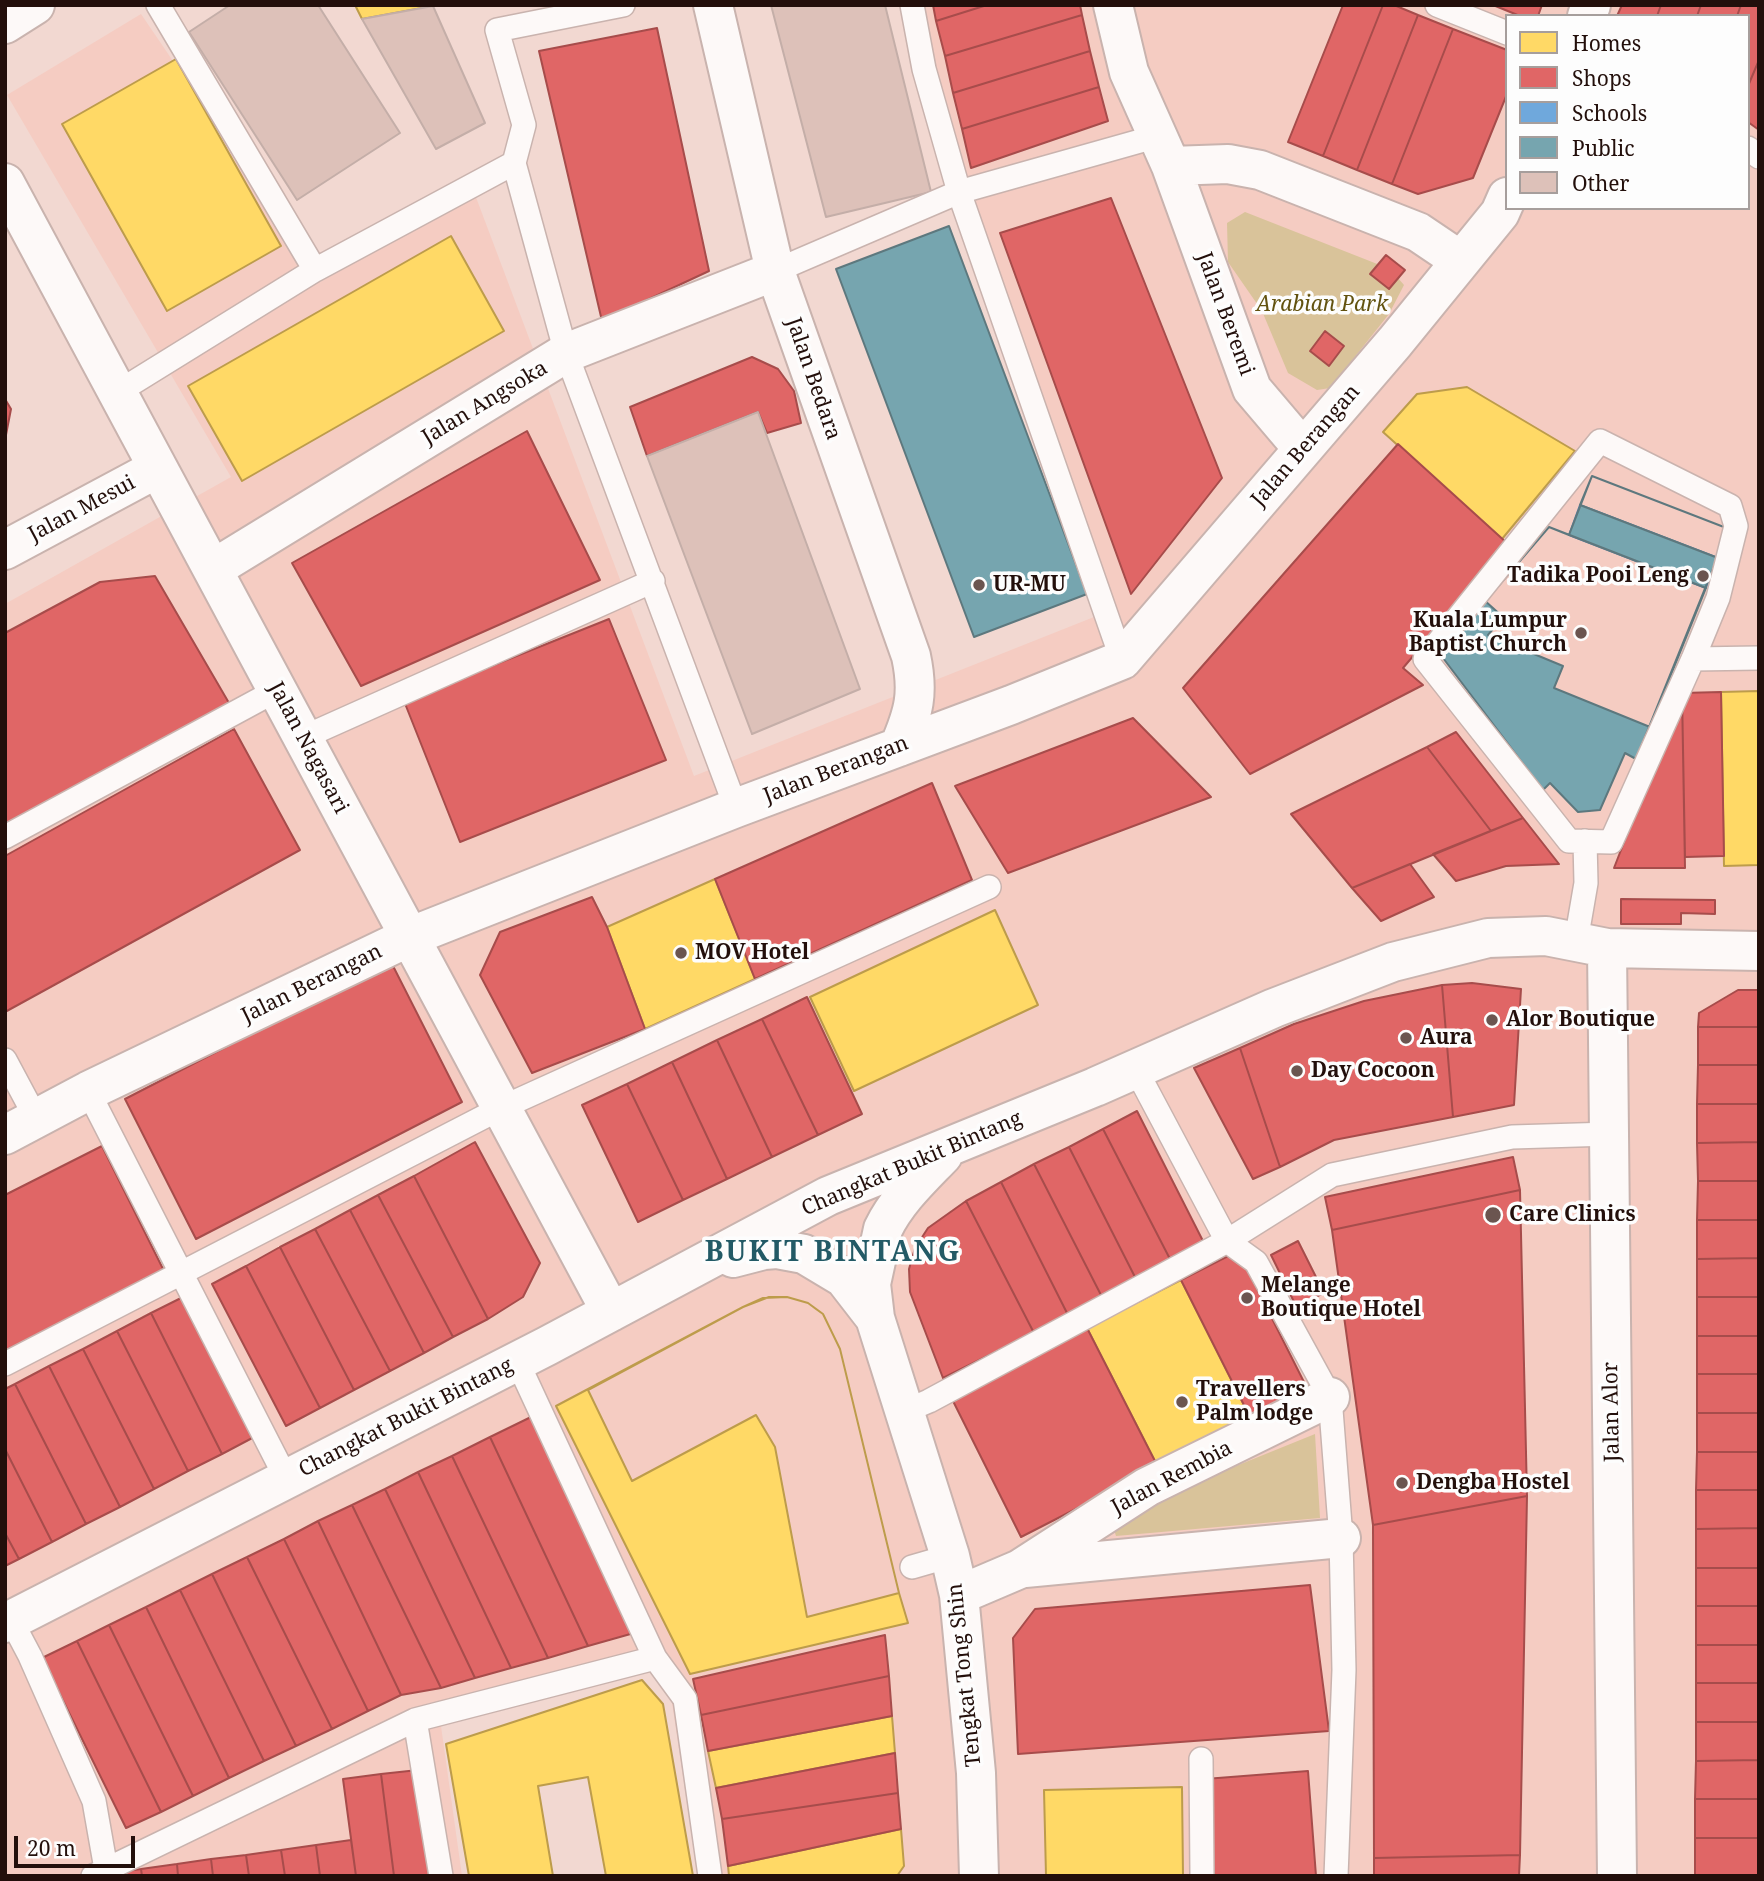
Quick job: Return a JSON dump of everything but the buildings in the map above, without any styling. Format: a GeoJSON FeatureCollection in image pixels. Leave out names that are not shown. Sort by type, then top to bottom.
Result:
{"type":"FeatureCollection","features":[{"type":"Feature","properties":{"kind":"street"},"geometry":{"type":"LineString","coordinates":[[5,24],[34,5]]}},
{"type":"Feature","properties":{"kind":"street","name":"Jalan Bedara"},"geometry":{"type":"LineString","coordinates":[[713,5],[775,271],[911,656],[916,682],[911,719],[899,747]]}},
{"type":"Feature","properties":{"kind":"street","name":"Jalan Beremi"},"geometry":{"type":"LineString","coordinates":[[1112,5],[1129,72],[1165,151],[1252,389],[1303,449]]}},
{"type":"Feature","properties":{"kind":"street"},"geometry":{"type":"LineString","coordinates":[[1165,151],[1260,170],[1418,232],[1461,261]]}},
{"type":"Feature","properties":{"kind":"street","name":"Jalan Nagasari"},"geometry":{"type":"LineString","coordinates":[[5,183],[611,1312]]}},
{"type":"Feature","properties":{"kind":"street","name":"Jalan Berangan"},"geometry":{"type":"LineString","coordinates":[[21,1126],[409,937],[1122,660],[1395,342],[1500,213],[1505,202]]}},
{"type":"Feature","properties":{"kind":"street","name":"Jalan Angsoka"},"geometry":{"type":"LineString","coordinates":[[213,569],[566,353],[775,271]]}},
{"type":"Feature","properties":{"kind":"street","name":"Jalan Mesui"},"geometry":{"type":"LineString","coordinates":[[5,550],[158,468]]}},
{"type":"Feature","properties":{"kind":"street","name":"Changkat Bukit Bintang"},"geometry":{"type":"LineString","coordinates":[[8,1622],[698,1267],[828,1196],[1275,1007],[1393,962],[1488,938],[1546,936],[1591,945],[1759,951]]}},
{"type":"Feature","properties":{"kind":"street","name":"Jalan Alor"},"geometry":{"type":"LineString","coordinates":[[1591,945],[1610,1134],[1618,1876]]}},
{"type":"Feature","properties":{"kind":"street","name":"Tengkat Tong Shin"},"geometry":{"type":"LineString","coordinates":[[954,1144],[907,1192],[883,1229],[872,1284],[874,1318],[950,1556],[959,1595],[976,1773],[979,1876]]}},
{"type":"Feature","properties":{"kind":"street","name":"Tengkat Tong Shin"},"geometry":{"type":"LineString","coordinates":[[698,1267],[764,1250],[777,1249],[804,1254],[844,1278],[874,1318]]}},
{"type":"Feature","properties":{"kind":"street","name":"Jalan Rembia"},"geometry":{"type":"LineString","coordinates":[[959,1595],[1020,1569],[1147,1487],[1330,1397]]}},
{"type":"Feature","properties":{"kind":"street","name":"Jalan Rembia"},"geometry":{"type":"LineString","coordinates":[[1020,1569],[1341,1538]]}},
{"type":"Feature","properties":{"kind":"lane"},"geometry":{"type":"LineString","coordinates":[[158,5],[315,270]]}},
{"type":"Feature","properties":{"kind":"lane"},"geometry":{"type":"LineString","coordinates":[[623,5],[497,30],[524,125],[514,163],[566,353],[736,808]]}},
{"type":"Feature","properties":{"kind":"lane"},"geometry":{"type":"LineString","coordinates":[[912,5],[925,69],[959,192],[1122,660]]}},
{"type":"Feature","properties":{"kind":"lane"},"geometry":{"type":"LineString","coordinates":[[1437,5],[1505,32]]}},
{"type":"Feature","properties":{"kind":"lane"},"geometry":{"type":"LineString","coordinates":[[775,271],[959,192],[1165,151]]}},
{"type":"Feature","properties":{"kind":"lane"},"geometry":{"type":"LineString","coordinates":[[118,392],[315,270],[514,163]]}},
{"type":"Feature","properties":{"kind":"lane"},"geometry":{"type":"LineString","coordinates":[[1600,441],[1730,506],[1736,526],[1693,659],[1611,842],[1569,841],[1504,750],[1425,659],[1600,441]]}},
{"type":"Feature","properties":{"kind":"lane"},"geometry":{"type":"LineString","coordinates":[[302,738],[653,581]]}},
{"type":"Feature","properties":{"kind":"lane"},"geometry":{"type":"LineString","coordinates":[[1693,659],[1752,663]]}},
{"type":"Feature","properties":{"kind":"lane"},"geometry":{"type":"LineString","coordinates":[[5,837],[277,690]]}},
{"type":"Feature","properties":{"kind":"lane"},"geometry":{"type":"LineString","coordinates":[[1585,841],[1591,945]]}},
{"type":"Feature","properties":{"kind":"lane"},"geometry":{"type":"LineString","coordinates":[[5,1364],[501,1108],[989,887]]}},
{"type":"Feature","properties":{"kind":"lane"},"geometry":{"type":"LineString","coordinates":[[5,1060],[21,1126]]}},
{"type":"Feature","properties":{"kind":"lane"},"geometry":{"type":"LineString","coordinates":[[1135,1068],[1227,1241],[1256,1262],[1330,1397],[1341,1538],[1345,1670],[1336,1876]]}},
{"type":"Feature","properties":{"kind":"lane"},"geometry":{"type":"LineString","coordinates":[[89,1091],[287,1480]]}},
{"type":"Feature","properties":{"kind":"lane"},"geometry":{"type":"LineString","coordinates":[[903,1412],[929,1401],[1227,1241],[1332,1175],[1512,1136],[1610,1134]]}},
{"type":"Feature","properties":{"kind":"lane"},"geometry":{"type":"LineString","coordinates":[[517,1361],[655,1646],[685,1699],[710,1876]]}},
{"type":"Feature","properties":{"kind":"lane"},"geometry":{"type":"LineString","coordinates":[[912,1567],[950,1556]]}},
{"type":"Feature","properties":{"kind":"lane"},"geometry":{"type":"LineString","coordinates":[[8,1622],[30,1656],[94,1801],[99,1872],[415,1720],[655,1646]]}},
{"type":"Feature","properties":{"kind":"lane"},"geometry":{"type":"LineString","coordinates":[[415,1720],[441,1876]]}},
{"type":"Feature","properties":{"kind":"lane"},"geometry":{"type":"LineString","coordinates":[[1201,1759],[1202,1876]]}},
{"type":"Feature","properties":{"kind":"shaded area"},"geometry":{"type":"Polygon","coordinates":[[[901,5],[1759,5],[1759,1876],[698,1876],[670,1690],[649,1669],[441,1726],[462,1876],[5,1876],[5,604],[231,477],[7,95],[141,14],[315,270],[320,282],[474,192],[694,776],[1099,615],[901,5]]]}},
{"type":"Feature","properties":{"kind":"green space","name":"Arabian Park"},"geometry":{"type":"Polygon","coordinates":[[[1245,212],[1390,269],[1404,285],[1389,314],[1330,388],[1317,390],[1288,373],[1262,311],[1228,262],[1227,223],[1245,212]]]}},
{"type":"Feature","properties":{"kind":"green space"},"geometry":{"type":"Polygon","coordinates":[[[1315,1434],[1320,1518],[1116,1536],[1110,1517],[1315,1434]]]}},
{"type":"Feature","properties":{"kind":"place","name":"Tadika Pooi Leng"},"geometry":{"type":"Point","coordinates":[1703,576]}},
{"type":"Feature","properties":{"kind":"place","name":"UR-MU"},"geometry":{"type":"Point","coordinates":[979,585]}},
{"type":"Feature","properties":{"kind":"place","name":"Kuala Lumpur Baptist Church"},"geometry":{"type":"Point","coordinates":[1581,633]}},
{"type":"Feature","properties":{"kind":"place","name":"MOV Hotel"},"geometry":{"type":"Point","coordinates":[681,953]}},
{"type":"Feature","properties":{"kind":"place","name":"Alor Boutique"},"geometry":{"type":"Point","coordinates":[1492,1020]}},
{"type":"Feature","properties":{"kind":"place","name":"Aura"},"geometry":{"type":"Point","coordinates":[1406,1038]}},
{"type":"Feature","properties":{"kind":"place","name":"Day Cocoon"},"geometry":{"type":"Point","coordinates":[1297,1071]}},
{"type":"Feature","properties":{"kind":"place","name":"Care Clinics"},"geometry":{"type":"Point","coordinates":[1493,1215]}},
{"type":"Feature","properties":{"kind":"place","name":"Melange Boutique Hotel"},"geometry":{"type":"Point","coordinates":[1247,1298]}},
{"type":"Feature","properties":{"kind":"place","name":"Travellers Palm lodge"},"geometry":{"type":"Point","coordinates":[1182,1402]}},
{"type":"Feature","properties":{"kind":"place","name":"Dengba Hostel"},"geometry":{"type":"Point","coordinates":[1402,1483]}},
{"type":"Feature","properties":{"kind":"district","name":"BUKIT BINTANG"},"geometry":{"type":"Point","coordinates":[833,1253]}}]}
